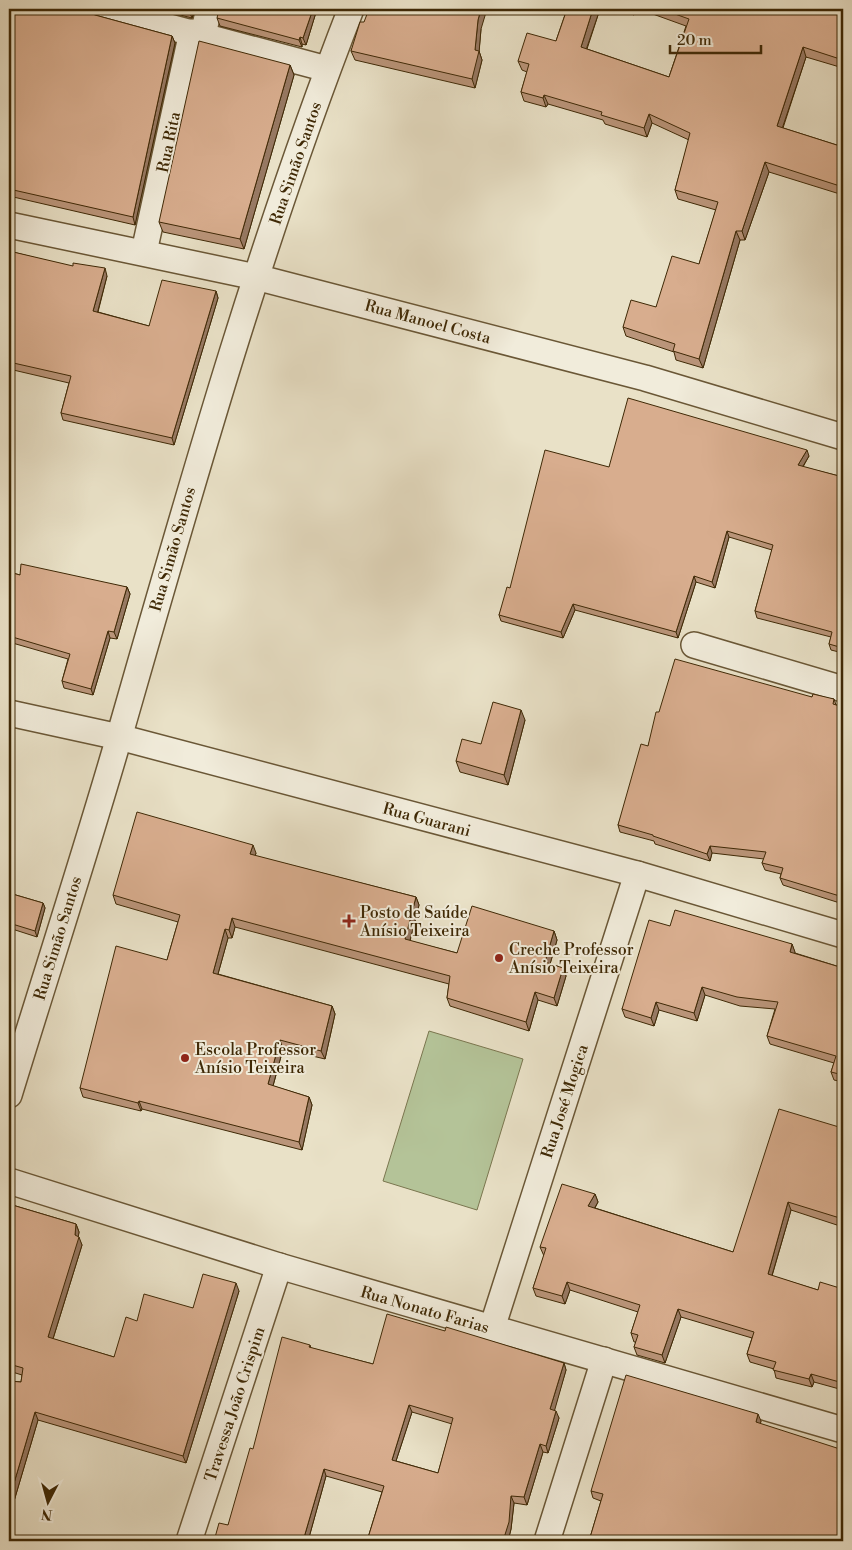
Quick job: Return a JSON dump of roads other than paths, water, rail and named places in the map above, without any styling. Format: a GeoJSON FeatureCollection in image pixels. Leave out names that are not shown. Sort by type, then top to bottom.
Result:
{"type":"FeatureCollection","features":[{"type":"Feature","properties":{"kind":"street"},"geometry":{"type":"LineString","coordinates":[[102,9],[327,69]]}},
{"type":"Feature","properties":{"kind":"street","name":"Rua Rita"},"geometry":{"type":"LineString","coordinates":[[144,252],[197,33],[209,9]]}},
{"type":"Feature","properties":{"kind":"street","name":"Rua Simão Santos"},"geometry":{"type":"LineString","coordinates":[[9,1095],[119,737],[194,475],[256,277],[327,69],[351,9]]}},
{"type":"Feature","properties":{"kind":"street","name":"Rua Manoel Costa"},"geometry":{"type":"LineString","coordinates":[[9,225],[256,277],[644,378],[843,437]]}},
{"type":"Feature","properties":{"kind":"street"},"geometry":{"type":"LineString","coordinates":[[694,645],[843,689]]}},
{"type":"Feature","properties":{"kind":"street","name":"Rua Guarani"},"geometry":{"type":"LineString","coordinates":[[9,714],[119,737],[637,874],[843,935]]}},
{"type":"Feature","properties":{"kind":"street","name":"Rua José Mogica"},"geometry":{"type":"LineString","coordinates":[[492,1328],[637,874]]}},
{"type":"Feature","properties":{"kind":"street","name":"Rua Nonato Farias"},"geometry":{"type":"LineString","coordinates":[[9,1181],[279,1266],[843,1430]]}},
{"type":"Feature","properties":{"kind":"street","name":"Travessa João Crispim"},"geometry":{"type":"LineString","coordinates":[[189,1541],[279,1266]]}},
{"type":"Feature","properties":{"kind":"street"},"geometry":{"type":"LineString","coordinates":[[547,1541],[604,1360]]}},
{"type":"Feature","properties":{"kind":"place","name":"Posto de Saúde Anísio Teixeira"},"geometry":{"type":"Point","coordinates":[349,921]}},
{"type":"Feature","properties":{"kind":"place","name":"Creche Professor Anísio Teixeira"},"geometry":{"type":"Point","coordinates":[499,958]}},
{"type":"Feature","properties":{"kind":"place","name":"Escola Professor Anísio Teixeira"},"geometry":{"type":"Point","coordinates":[185,1058]}}]}
